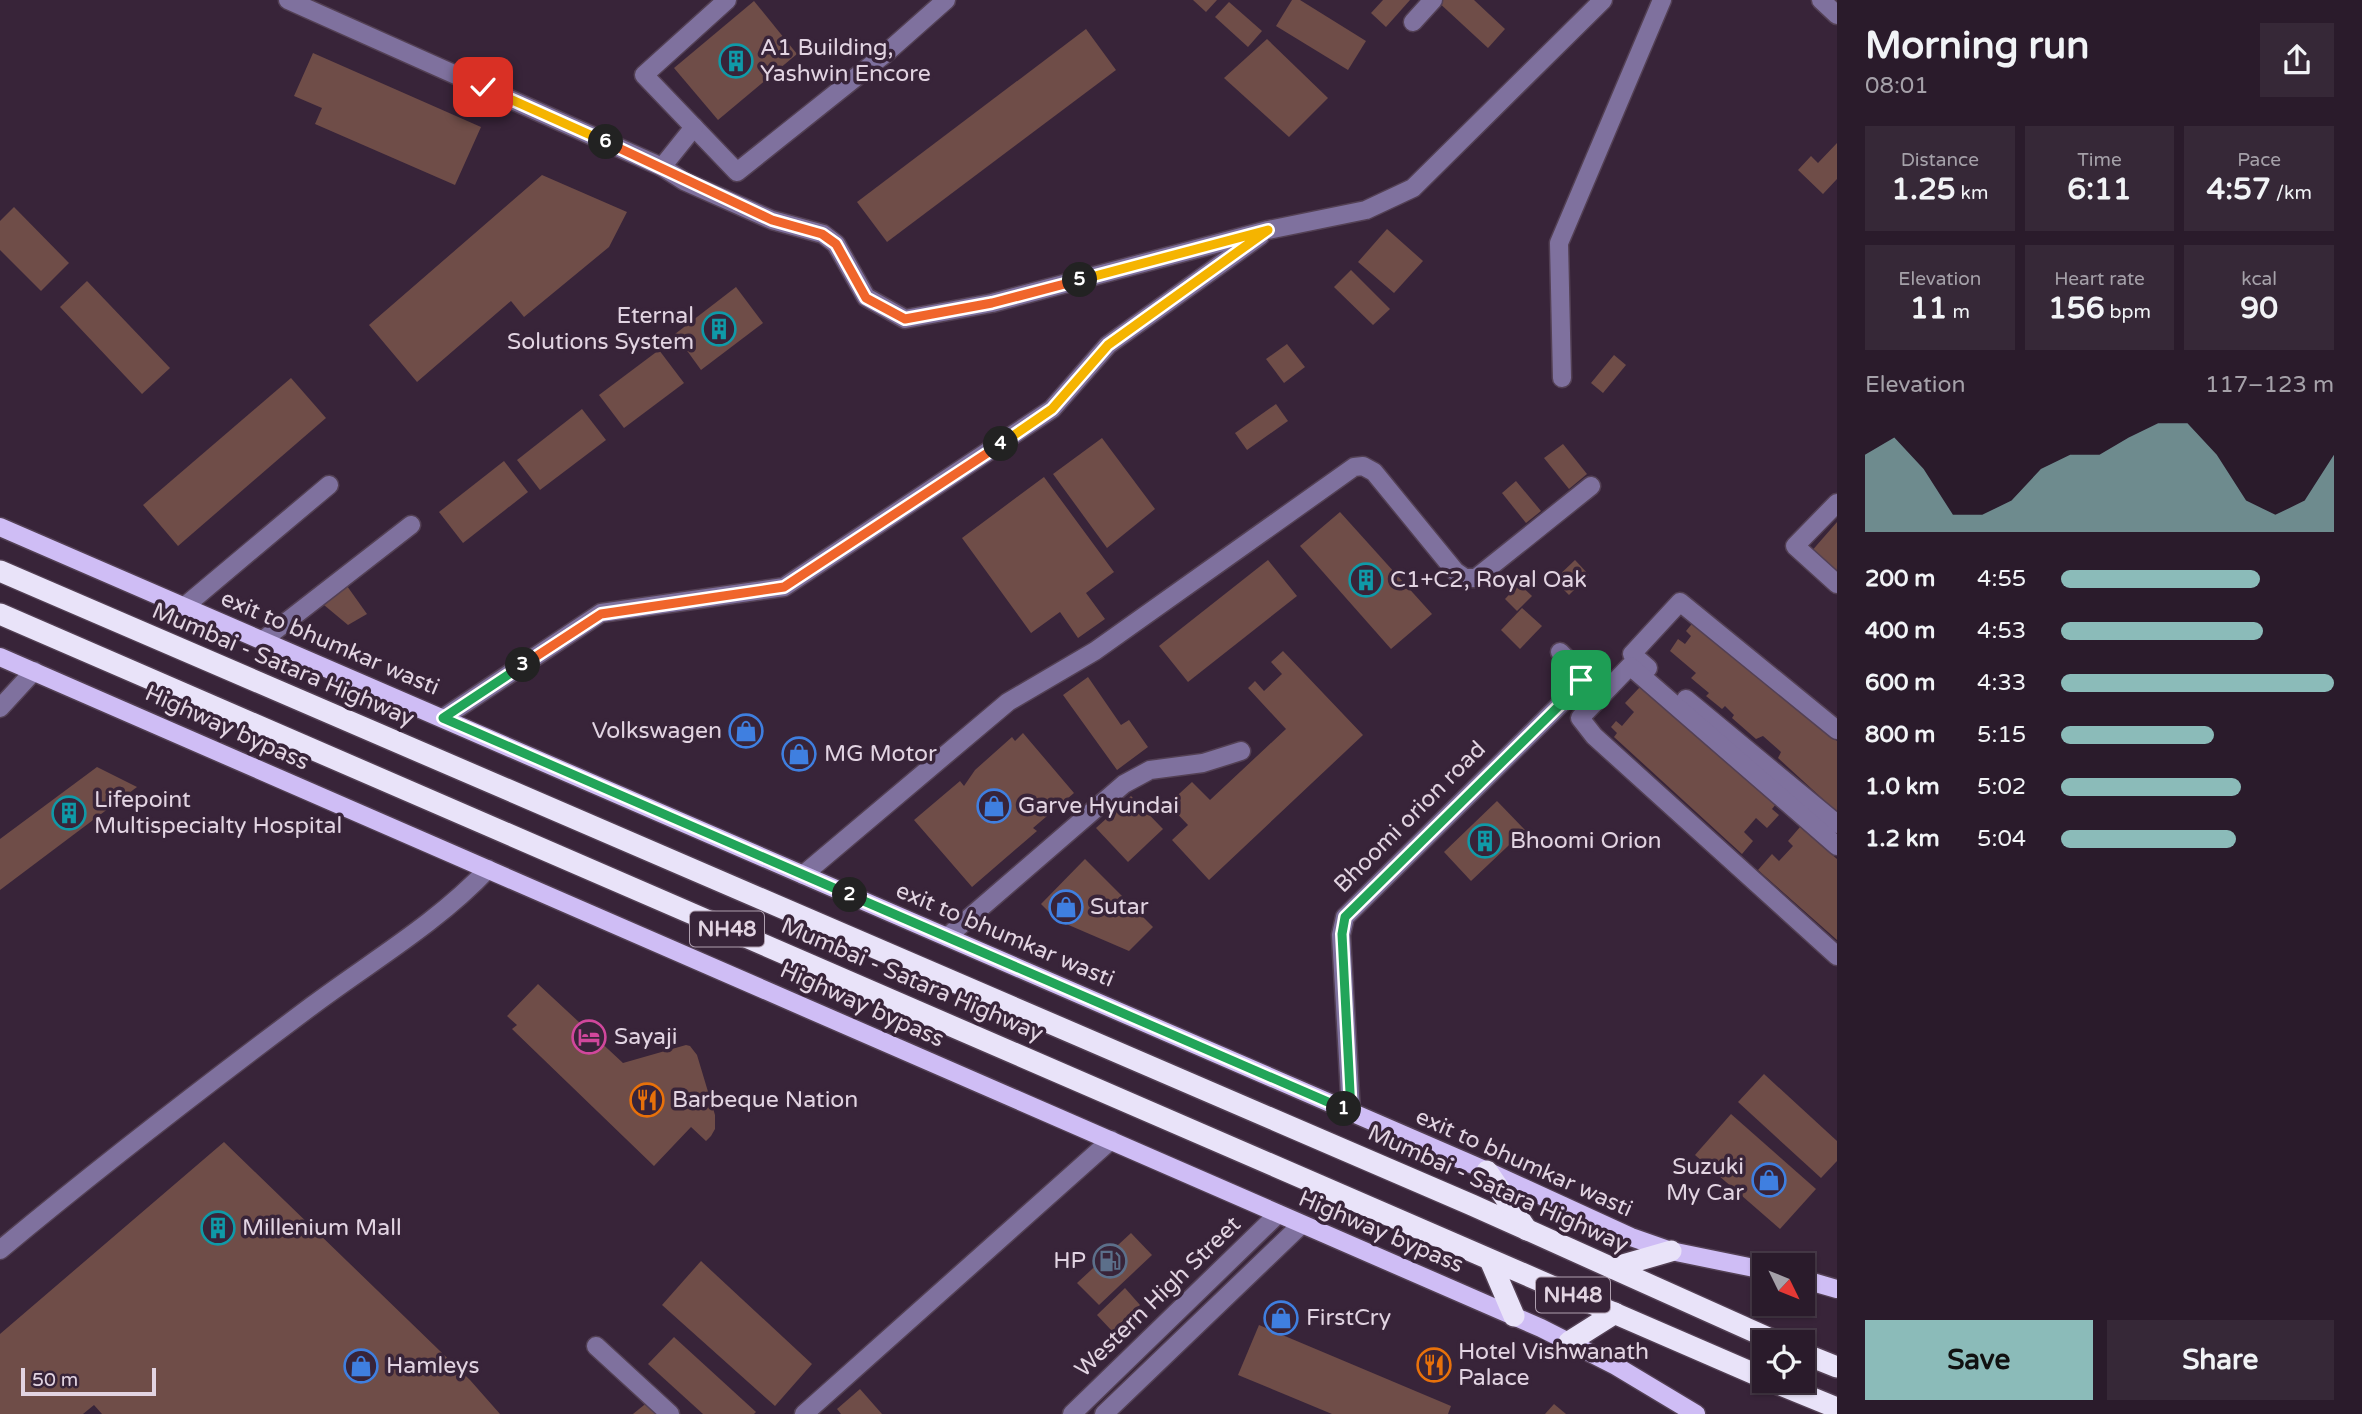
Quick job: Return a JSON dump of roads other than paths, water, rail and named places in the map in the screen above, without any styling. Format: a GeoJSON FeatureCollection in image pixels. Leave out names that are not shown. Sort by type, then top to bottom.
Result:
{"type":"FeatureCollection","features":[{"type":"Feature","properties":{"kind":"highway","name":"Mumbai - Satara Highway"},"geometry":{"type":"LineString","coordinates":[[0,572],[1527,1230],[1752,1331]]}},
{"type":"Feature","properties":{"kind":"highway","name":"Mumbai - Satara Highway"},"geometry":{"type":"LineString","coordinates":[[0,614],[1752,1373]]}},
{"type":"Feature","properties":{"kind":"highway"},"geometry":{"type":"LineString","coordinates":[[1487,1171],[1527,1230]]}},
{"type":"Feature","properties":{"kind":"highway"},"geometry":{"type":"LineString","coordinates":[[1612,1268],[1671,1251]]}},
{"type":"Feature","properties":{"kind":"highway"},"geometry":{"type":"LineString","coordinates":[[1490,1259],[1514,1316]]}},
{"type":"Feature","properties":{"kind":"highway"},"geometry":{"type":"LineString","coordinates":[[1569,1342],[1615,1313]]}},
{"type":"Feature","properties":{"kind":"highway"},"geometry":{"type":"LineString","coordinates":[[1815,1358],[1837,1367]]}},
{"type":"Feature","properties":{"kind":"highway"},"geometry":{"type":"LineString","coordinates":[[1800,1393],[1837,1408]]}},
{"type":"Feature","properties":{"kind":"main road","name":"exit to bhumkar wasti"},"geometry":{"type":"LineString","coordinates":[[0,527],[1487,1171],[1631,1237],[1671,1251],[1752,1268]]}},
{"type":"Feature","properties":{"kind":"main road","name":"Highway bypass"},"geometry":{"type":"LineString","coordinates":[[0,657],[1514,1316],[1616,1366],[1696,1414]]}},
{"type":"Feature","properties":{"kind":"main road"},"geometry":{"type":"LineString","coordinates":[[1815,1283],[1837,1289]]}},
{"type":"Feature","properties":{"kind":"street"},"geometry":{"type":"LineString","coordinates":[[288,0],[662,167],[684,181],[772,220],[822,234],[836,244],[866,298],[905,319],[992,303],[1268,230],[1366,210],[1413,188],[1603,0]]}},
{"type":"Feature","properties":{"kind":"street"},"geometry":{"type":"LineString","coordinates":[[727,0],[644,75],[737,172],[885,54],[946,0]]}},
{"type":"Feature","properties":{"kind":"street"},"geometry":{"type":"LineString","coordinates":[[1413,22],[1433,0]]}},
{"type":"Feature","properties":{"kind":"street"},"geometry":{"type":"LineString","coordinates":[[1562,378],[1559,243],[1662,0]]}},
{"type":"Feature","properties":{"kind":"street"},"geometry":{"type":"LineString","coordinates":[[1821,0],[1837,15]]}},
{"type":"Feature","properties":{"kind":"street"},"geometry":{"type":"LineString","coordinates":[[662,167],[694,127]]}},
{"type":"Feature","properties":{"kind":"street"},"geometry":{"type":"LineString","coordinates":[[443,718],[601,614],[784,587],[1052,409],[1108,345],[1268,230]]}},
{"type":"Feature","properties":{"kind":"street"},"geometry":{"type":"LineString","coordinates":[[803,875],[1008,702],[1096,651],[1354,467],[1363,466],[1374,472],[1455,571],[1465,578],[1476,578],[1591,486]]}},
{"type":"Feature","properties":{"kind":"street"},"geometry":{"type":"LineString","coordinates":[[185,606],[329,485]]}},
{"type":"Feature","properties":{"kind":"street"},"geometry":{"type":"LineString","coordinates":[[1837,503],[1795,546],[1837,584]]}},
{"type":"Feature","properties":{"kind":"street"},"geometry":{"type":"LineString","coordinates":[[263,640],[411,525]]}},
{"type":"Feature","properties":{"kind":"street"},"geometry":{"type":"LineString","coordinates":[[1837,730],[1680,602],[1632,654],[1837,824]]}},
{"type":"Feature","properties":{"kind":"street","name":"Bhoomi orion road"},"geometry":{"type":"LineString","coordinates":[[1351,1112],[1342,934],[1345,917],[1581,680],[1578,670],[1560,652]]}},
{"type":"Feature","properties":{"kind":"street"},"geometry":{"type":"LineString","coordinates":[[1837,846],[1630,666],[1580,718],[1594,736],[1837,956]]}},
{"type":"Feature","properties":{"kind":"street"},"geometry":{"type":"LineString","coordinates":[[0,708],[34,671]]}},
{"type":"Feature","properties":{"kind":"street"},"geometry":{"type":"LineString","coordinates":[[947,937],[1124,783],[1150,770],[1203,763],[1241,751]]}},
{"type":"Feature","properties":{"kind":"street"},"geometry":{"type":"LineString","coordinates":[[0,1250],[127,1145],[371,961],[457,901],[488,869]]}},
{"type":"Feature","properties":{"kind":"street"},"geometry":{"type":"LineString","coordinates":[[804,1414],[1111,1140]]}},
{"type":"Feature","properties":{"kind":"street","name":"Western High Street"},"geometry":{"type":"LineString","coordinates":[[1072,1414],[1278,1214]]}},
{"type":"Feature","properties":{"kind":"street","name":"Western High Street"},"geometry":{"type":"LineString","coordinates":[[1104,1414],[1301,1225]]}},
{"type":"Feature","properties":{"kind":"street"},"geometry":{"type":"LineString","coordinates":[[1152,1336],[1168,1352]]}},
{"type":"Feature","properties":{"kind":"street"},"geometry":{"type":"LineString","coordinates":[[596,1346],[670,1414]]}},
{"type":"Feature","properties":{"kind":"place","name":"A1 Building, Yashwin Encore"},"geometry":{"type":"Point","coordinates":[736,61]}},
{"type":"Feature","properties":{"kind":"place","name":"Eternal Solutions System"},"geometry":{"type":"Point","coordinates":[719,329]}},
{"type":"Feature","properties":{"kind":"place","name":"C1+C2, Royal Oak"},"geometry":{"type":"Point","coordinates":[1366,580]}},
{"type":"Feature","properties":{"kind":"place","name":"Volkswagen"},"geometry":{"type":"Point","coordinates":[746,731]}},
{"type":"Feature","properties":{"kind":"place","name":"MG Motor"},"geometry":{"type":"Point","coordinates":[799,754]}},
{"type":"Feature","properties":{"kind":"place","name":"Garve Hyundai"},"geometry":{"type":"Point","coordinates":[994,806]}},
{"type":"Feature","properties":{"kind":"place","name":"Lifepoint Multispecialty Hospital"},"geometry":{"type":"Point","coordinates":[69,813]}},
{"type":"Feature","properties":{"kind":"place","name":"Bhoomi Orion"},"geometry":{"type":"Point","coordinates":[1485,841]}},
{"type":"Feature","properties":{"kind":"place","name":"Sutar"},"geometry":{"type":"Point","coordinates":[1066,907]}},
{"type":"Feature","properties":{"kind":"place","name":"Sayaji"},"geometry":{"type":"Point","coordinates":[589,1037]}},
{"type":"Feature","properties":{"kind":"place","name":"Barbeque Nation"},"geometry":{"type":"Point","coordinates":[647,1100]}},
{"type":"Feature","properties":{"kind":"place","name":"Suzuki My Car"},"geometry":{"type":"Point","coordinates":[1769,1180]}},
{"type":"Feature","properties":{"kind":"place","name":"Millenium Mall"},"geometry":{"type":"Point","coordinates":[218,1228]}},
{"type":"Feature","properties":{"kind":"place","name":"HP"},"geometry":{"type":"Point","coordinates":[1110,1261]}},
{"type":"Feature","properties":{"kind":"place","name":"FirstCry"},"geometry":{"type":"Point","coordinates":[1281,1318]}},
{"type":"Feature","properties":{"kind":"place","name":"Hotel Vishwanath Palace"},"geometry":{"type":"Point","coordinates":[1434,1365]}},
{"type":"Feature","properties":{"kind":"place","name":"Hamleys"},"geometry":{"type":"Point","coordinates":[361,1366]}}]}
